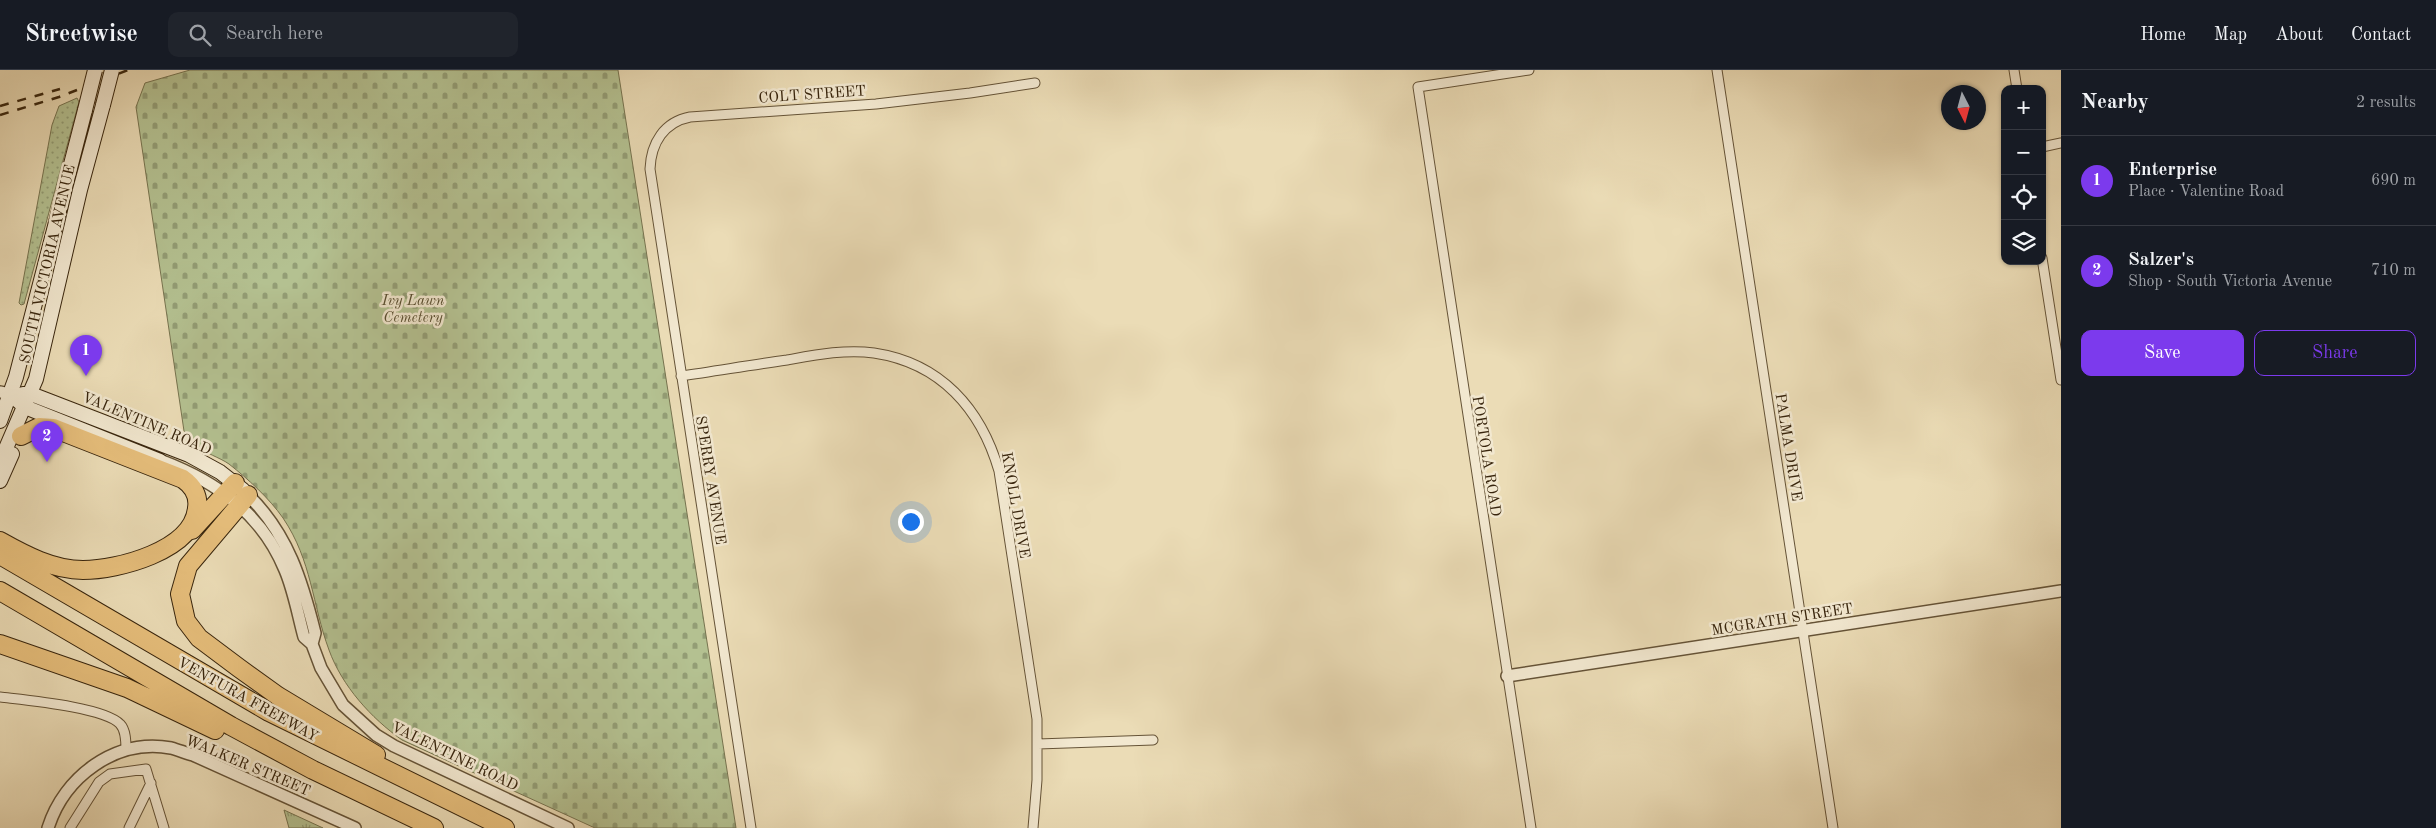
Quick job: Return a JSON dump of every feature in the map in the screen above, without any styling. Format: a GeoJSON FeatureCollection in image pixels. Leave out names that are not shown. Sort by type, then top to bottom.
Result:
{"type":"FeatureCollection","features":[{"type":"Feature","properties":{"kind":"highway"},"geometry":{"type":"LineString","coordinates":[[21,436],[39,427],[53,428],[183,479],[195,493],[198,507],[192,523],[181,536]]}},
{"type":"Feature","properties":{"kind":"highway"},"geometry":{"type":"LineString","coordinates":[[0,541],[50,564],[82,570],[113,567],[136,562],[160,551],[197,526],[237,495]]}},
{"type":"Feature","properties":{"kind":"highway"},"geometry":{"type":"LineString","coordinates":[[237,495],[185,573],[181,601],[190,627],[204,643],[247,674],[309,715],[388,762],[411,784]]}},
{"type":"Feature","properties":{"kind":"highway","name":"VENTURA FREEWAY"},"geometry":{"type":"LineString","coordinates":[[0,555],[209,679],[313,736],[505,828]]}},
{"type":"Feature","properties":{"kind":"highway","name":"VENTURA FREEWAY"},"geometry":{"type":"LineString","coordinates":[[0,590],[231,726],[378,802],[434,828]]}},
{"type":"Feature","properties":{"kind":"highway"},"geometry":{"type":"LineString","coordinates":[[0,644],[127,688],[217,731],[378,802]]}},
{"type":"Feature","properties":{"kind":"main road","name":"SOUTH VICTORIA AVENUE"},"geometry":{"type":"LineString","coordinates":[[0,421],[5,393],[95,70]]}},
{"type":"Feature","properties":{"kind":"main road","name":"SOUTH VICTORIA AVENUE"},"geometry":{"type":"LineString","coordinates":[[0,462],[28,400],[112,70]]}},
{"type":"Feature","properties":{"kind":"main road","name":"VALENTINE ROAD"},"geometry":{"type":"LineString","coordinates":[[5,393],[176,450],[203,462],[237,495]]}},
{"type":"Feature","properties":{"kind":"main road","name":"VALENTINE ROAD"},"geometry":{"type":"LineString","coordinates":[[28,400],[75,426],[160,461]]}},
{"type":"Feature","properties":{"kind":"main road"},"geometry":{"type":"LineString","coordinates":[[0,481],[21,436],[27,430],[40,425],[75,426]]}},
{"type":"Feature","properties":{"kind":"main road"},"geometry":{"type":"LineString","coordinates":[[120,443],[129,440],[164,453],[176,450]]}},
{"type":"Feature","properties":{"kind":"street","name":"PORTOLA ROAD"},"geometry":{"type":"LineString","coordinates":[[1530,70],[1418,87],[1507,676],[1532,828]]}},
{"type":"Feature","properties":{"kind":"street","name":"PALMA DRIVE"},"geometry":{"type":"LineString","coordinates":[[1717,70],[1833,828]]}},
{"type":"Feature","properties":{"kind":"street"},"geometry":{"type":"LineString","coordinates":[[2014,70],[2016,85]]}},
{"type":"Feature","properties":{"kind":"street","name":"COLT STREET"},"geometry":{"type":"LineString","coordinates":[[658,138],[668,126],[690,117],[876,104],[1035,83]]}},
{"type":"Feature","properties":{"kind":"street","name":"SPERRY AVENUE"},"geometry":{"type":"LineString","coordinates":[[658,138],[652,151],[650,169],[751,828]]}},
{"type":"Feature","properties":{"kind":"street"},"geometry":{"type":"LineString","coordinates":[[2046,146],[2061,143]]}},
{"type":"Feature","properties":{"kind":"street"},"geometry":{"type":"LineString","coordinates":[[2043,265],[2061,380]]}},
{"type":"Feature","properties":{"kind":"street","name":"KNOLL DRIVE"},"geometry":{"type":"LineString","coordinates":[[681,376],[830,353],[874,353],[899,359],[922,368],[963,400],[985,431],[999,471],[1034,697],[1038,744],[1033,828]]}},
{"type":"Feature","properties":{"kind":"street","name":"VALENTINE ROAD"},"geometry":{"type":"LineString","coordinates":[[160,461],[193,473],[237,495],[280,560],[291,589],[304,637],[312,644],[322,668],[343,705],[376,735],[394,746],[568,828]]}},
{"type":"Feature","properties":{"kind":"street","name":"MCGRATH STREET"},"geometry":{"type":"LineString","coordinates":[[1507,676],[2061,590]]}},
{"type":"Feature","properties":{"kind":"street"},"geometry":{"type":"LineString","coordinates":[[0,698],[56,704],[108,717],[121,724],[126,737],[126,750]]}},
{"type":"Feature","properties":{"kind":"street"},"geometry":{"type":"LineString","coordinates":[[1038,744],[1153,740]]}},
{"type":"Feature","properties":{"kind":"street","name":"WALKER STREET"},"geometry":{"type":"LineString","coordinates":[[48,828],[57,806],[76,779],[100,761],[126,750],[148,747],[170,748],[193,755],[355,828]]}},
{"type":"Feature","properties":{"kind":"street"},"geometry":{"type":"LineString","coordinates":[[70,828],[93,789],[106,776],[146,769],[164,828]]}},
{"type":"Feature","properties":{"kind":"street"},"geometry":{"type":"LineString","coordinates":[[130,828],[151,783]]}},
{"type":"Feature","properties":{"kind":"green space","name":"Ivy Lawn Cemetery"},"geometry":{"type":"Polygon","coordinates":[[[190,70],[618,70],[736,828],[595,828],[402,740],[379,722],[350,688],[329,650],[306,567],[293,534],[283,518],[265,496],[243,476],[229,464],[200,448],[184,431],[136,107],[145,83],[190,70]]]}},
{"type":"Feature","properties":{"kind":"green space"},"geometry":{"type":"Polygon","coordinates":[[[77,98],[79,102],[24,304],[21,305],[19,303],[52,125],[59,106],[77,98]]]}},
{"type":"Feature","properties":{"kind":"green space"},"geometry":{"type":"Polygon","coordinates":[[[284,810],[323,828],[289,828],[284,810]]]}},
{"type":"Feature","properties":{"kind":"railway"},"geometry":{"type":"LineString","coordinates":[[0,115],[59,97],[128,70]]}},
{"type":"Feature","properties":{"kind":"railway"},"geometry":{"type":"LineString","coordinates":[[0,106],[60,89]]}},
{"type":"Feature","properties":{"kind":"place","name":"Enterprise"},"geometry":{"type":"Point","coordinates":[86,376]}},
{"type":"Feature","properties":{"kind":"place","name":"Salzer's"},"geometry":{"type":"Point","coordinates":[47,462]}}]}
